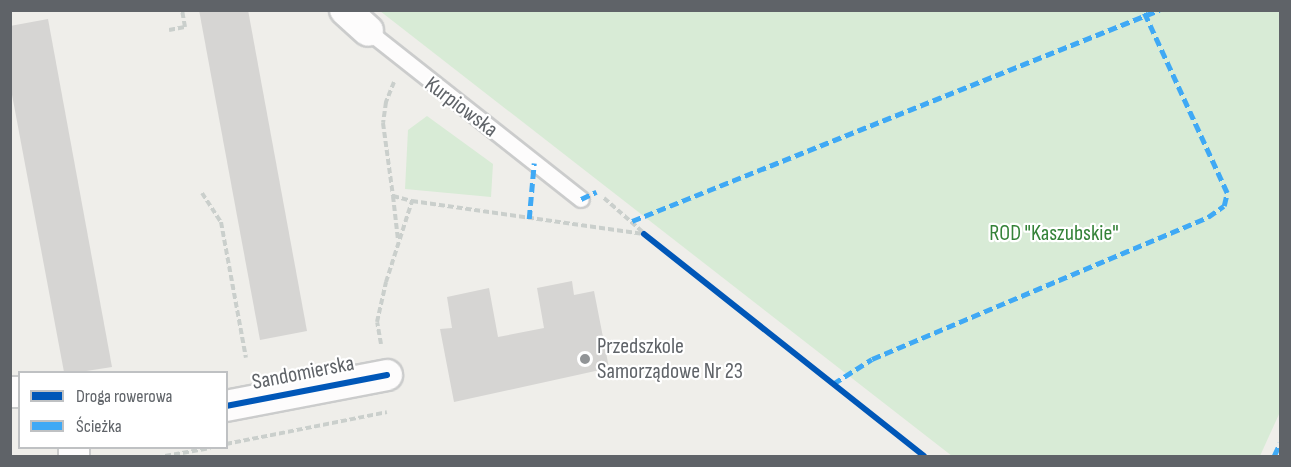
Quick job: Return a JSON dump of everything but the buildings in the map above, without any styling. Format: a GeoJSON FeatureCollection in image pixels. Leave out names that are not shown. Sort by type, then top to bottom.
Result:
{"type":"FeatureCollection","features":[{"type":"Feature","properties":{"kind":"street","name":"Kurpiowska"},"geometry":{"type":"LineString","coordinates":[[345,10],[368,31]]}},
{"type":"Feature","properties":{"kind":"street","name":"Sandomierska"},"geometry":{"type":"LineString","coordinates":[[228,406],[387,375]]}},
{"type":"Feature","properties":{"kind":"lane","name":"Kurpiowska"},"geometry":{"type":"LineString","coordinates":[[368,31],[406,65],[581,199]]}},
{"type":"Feature","properties":{"kind":"path"},"geometry":{"type":"LineString","coordinates":[[169,30],[185,27],[182,10]]}},
{"type":"Feature","properties":{"kind":"path"},"geometry":{"type":"LineString","coordinates":[[398,243],[383,114],[391,88],[406,65]]}},
{"type":"Feature","properties":{"kind":"path"},"geometry":{"type":"LineString","coordinates":[[201,193],[221,222],[246,358]]}},
{"type":"Feature","properties":{"kind":"path"},"geometry":{"type":"LineString","coordinates":[[393,196],[412,201],[644,234]]}},
{"type":"Feature","properties":{"kind":"path"},"geometry":{"type":"LineString","coordinates":[[378,322],[398,243],[412,201]]}},
{"type":"Feature","properties":{"kind":"path"},"geometry":{"type":"LineString","coordinates":[[228,444],[387,412]]}},
{"type":"Feature","properties":{"kind":"path"},"geometry":{"type":"LineString","coordinates":[[165,456],[200,449]]}},
{"type":"Feature","properties":{"kind":"green space","name":"ROD \"Kaszubskie\""},"geometry":{"type":"Polygon","coordinates":[[[380,11],[1280,11],[1280,412],[1260,456],[952,456],[380,11]]]}},
{"type":"Feature","properties":{"kind":"green space"},"geometry":{"type":"Polygon","coordinates":[[[427,116],[493,164],[491,197],[405,189],[408,130],[427,116]]]}},
{"type":"Feature","properties":{"kind":"marked path"},"geometry":{"type":"LineString","coordinates":[[833,384],[872,359],[1208,217],[1224,206],[1227,193],[1143,10]]}},
{"type":"Feature","properties":{"kind":"marked path"},"geometry":{"type":"LineString","coordinates":[[632,221],[1159,10]]}},
{"type":"Feature","properties":{"kind":"marked path"},"geometry":{"type":"LineString","coordinates":[[529,219],[534,163]]}},
{"type":"Feature","properties":{"kind":"marked path"},"geometry":{"type":"LineString","coordinates":[[581,199],[596,192]]}},
{"type":"Feature","properties":{"kind":"marked path"},"geometry":{"type":"LineString","coordinates":[[1274,456],[1280,443]]}},
{"type":"Feature","properties":{"kind":"cycle path"},"geometry":{"type":"LineString","coordinates":[[644,234],[924,456]]}},
{"type":"Feature","properties":{"kind":"cycle path"},"geometry":{"type":"LineString","coordinates":[[228,406],[387,375]]}},
{"type":"Feature","properties":{"kind":"place","name":"Przedszkole Samorządowe Nr 23"},"geometry":{"type":"Point","coordinates":[585,359]}}]}
